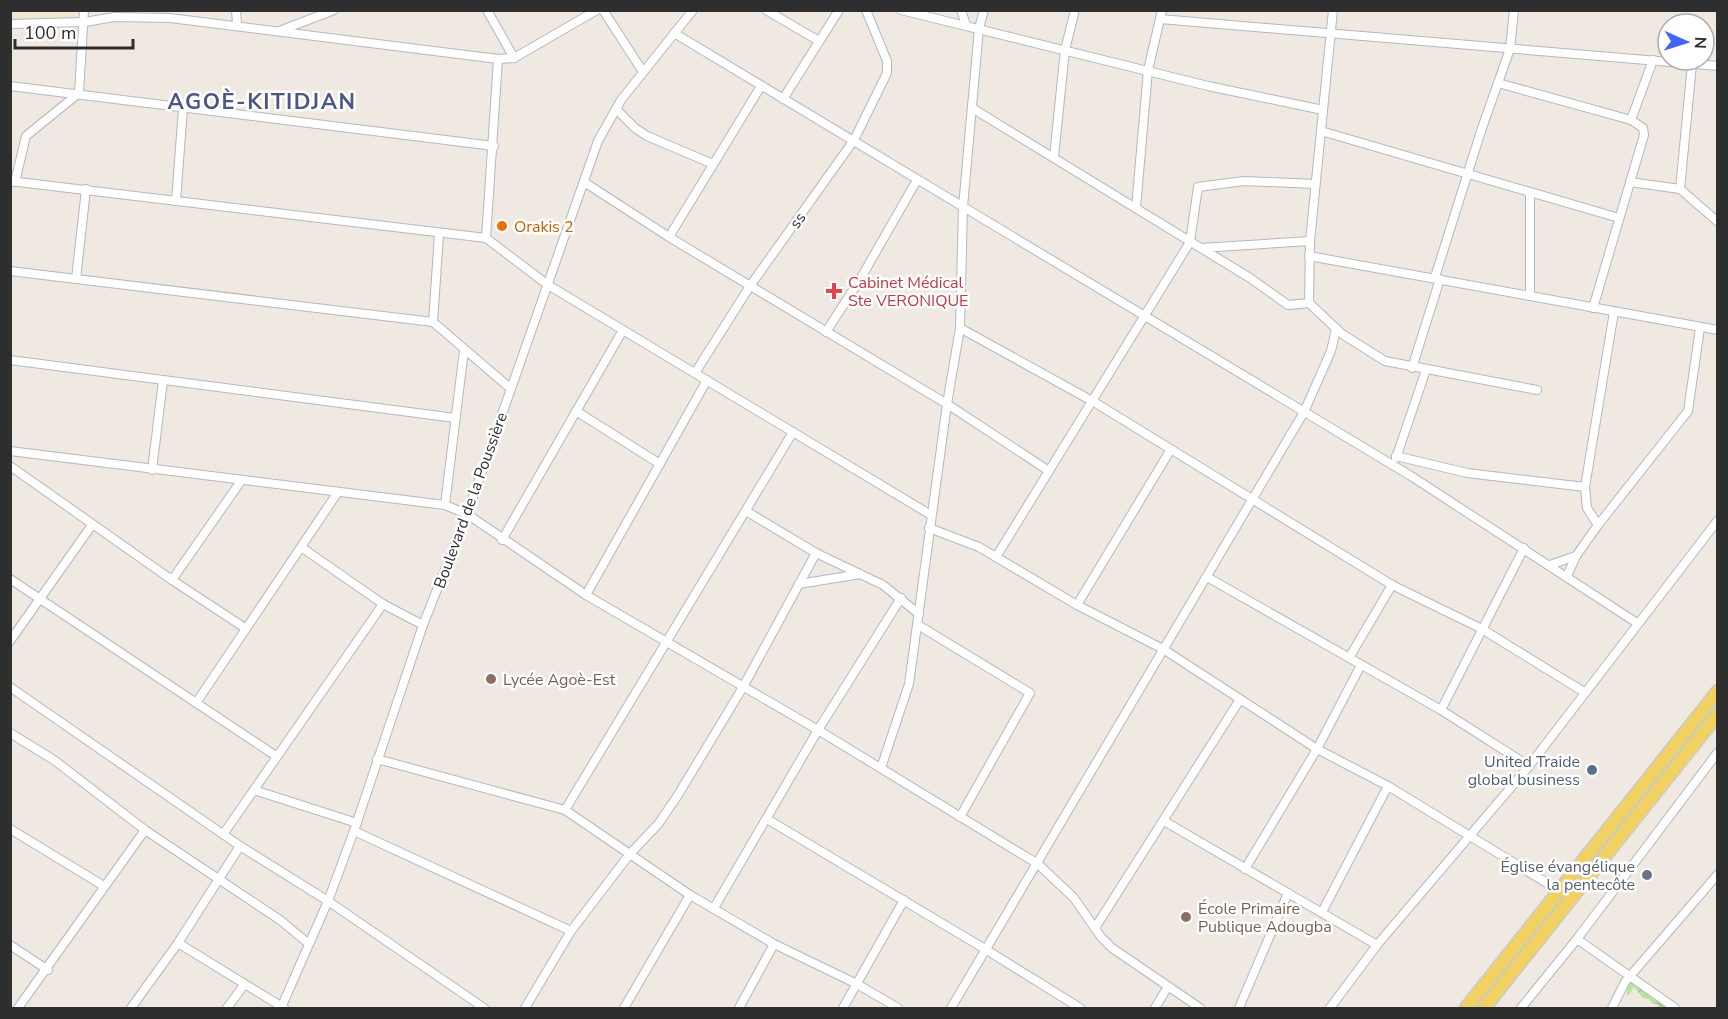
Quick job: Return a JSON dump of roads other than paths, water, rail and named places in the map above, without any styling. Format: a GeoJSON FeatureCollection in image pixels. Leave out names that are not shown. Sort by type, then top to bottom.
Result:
{"type":"FeatureCollection","features":[{"type":"Feature","properties":{"kind":"main road"},"geometry":{"type":"LineString","coordinates":[[1466,1008],[1718,692]]}},
{"type":"Feature","properties":{"kind":"main road"},"geometry":{"type":"LineString","coordinates":[[1484,1008],[1718,714]]}},
{"type":"Feature","properties":{"kind":"street"},"geometry":{"type":"LineString","coordinates":[[84,10],[79,93],[26,136],[13,182],[486,238],[548,285],[931,515]]}},
{"type":"Feature","properties":{"kind":"street"},"geometry":{"type":"LineString","coordinates":[[236,10],[237,24]]}},
{"type":"Feature","properties":{"kind":"street"},"geometry":{"type":"LineString","coordinates":[[280,30],[334,10]]}},
{"type":"Feature","properties":{"kind":"street"},"geometry":{"type":"LineString","coordinates":[[487,10],[514,58]]}},
{"type":"Feature","properties":{"kind":"street"},"geometry":{"type":"LineString","coordinates":[[10,24],[84,22],[115,14],[169,14],[498,59],[514,58],[597,10]]}},
{"type":"Feature","properties":{"kind":"street"},"geometry":{"type":"LineString","coordinates":[[603,10],[643,72]]}},
{"type":"Feature","properties":{"kind":"street","name":"Boulevard de la Poussière"},"geometry":{"type":"LineString","coordinates":[[282,1008],[328,901],[355,827],[423,625],[467,514],[598,141],[616,109],[693,10]]}},
{"type":"Feature","properties":{"kind":"street"},"geometry":{"type":"LineString","coordinates":[[766,10],[819,41]]}},
{"type":"Feature","properties":{"kind":"street"},"geometry":{"type":"LineString","coordinates":[[783,99],[839,10]]}},
{"type":"Feature","properties":{"kind":"street","name":"ss"},"geometry":{"type":"LineString","coordinates":[[695,373],[750,286],[854,140],[887,73],[888,61],[866,10]]}},
{"type":"Feature","properties":{"kind":"street"},"geometry":{"type":"LineString","coordinates":[[901,10],[1323,110]]}},
{"type":"Feature","properties":{"kind":"street"},"geometry":{"type":"LineString","coordinates":[[962,10],[966,25]]}},
{"type":"Feature","properties":{"kind":"street"},"geometry":{"type":"LineString","coordinates":[[881,768],[905,698],[918,626],[929,528],[960,328],[963,207],[979,28],[984,10]]}},
{"type":"Feature","properties":{"kind":"street"},"geometry":{"type":"LineString","coordinates":[[1054,157],[1065,50],[1075,10]]}},
{"type":"Feature","properties":{"kind":"street"},"geometry":{"type":"LineString","coordinates":[[1333,10],[1310,241],[1309,303],[1336,329],[1378,358],[1412,368],[1537,390]]}},
{"type":"Feature","properties":{"kind":"street"},"geometry":{"type":"LineString","coordinates":[[1412,368],[1468,174],[1510,49],[1514,10]]}},
{"type":"Feature","properties":{"kind":"street"},"geometry":{"type":"LineString","coordinates":[[1136,208],[1148,70],[1161,15],[1330,33],[1656,60]]}},
{"type":"Feature","properties":{"kind":"street"},"geometry":{"type":"LineString","coordinates":[[674,33],[1393,465],[1568,576],[1637,623]]}},
{"type":"Feature","properties":{"kind":"street"},"geometry":{"type":"LineString","coordinates":[[486,238],[494,146],[498,59]]}},
{"type":"Feature","properties":{"kind":"street"},"geometry":{"type":"LineString","coordinates":[[1631,120],[1653,60]]}},
{"type":"Feature","properties":{"kind":"street"},"geometry":{"type":"LineString","coordinates":[[1680,189],[1691,72]]}},
{"type":"Feature","properties":{"kind":"street"},"geometry":{"type":"LineString","coordinates":[[1498,83],[1631,120],[1643,128],[1644,135],[1593,308]]}},
{"type":"Feature","properties":{"kind":"street"},"geometry":{"type":"LineString","coordinates":[[10,86],[494,146]]}},
{"type":"Feature","properties":{"kind":"street"},"geometry":{"type":"LineString","coordinates":[[669,237],[761,86]]}},
{"type":"Feature","properties":{"kind":"street"},"geometry":{"type":"LineString","coordinates":[[176,201],[183,108]]}},
{"type":"Feature","properties":{"kind":"street"},"geometry":{"type":"LineString","coordinates":[[972,108],[1201,248],[1288,305],[1309,303]]}},
{"type":"Feature","properties":{"kind":"street"},"geometry":{"type":"LineString","coordinates":[[616,109],[635,128],[647,136],[713,164]]}},
{"type":"Feature","properties":{"kind":"street"},"geometry":{"type":"LineString","coordinates":[[1321,131],[1619,218]]}},
{"type":"Feature","properties":{"kind":"street"},"geometry":{"type":"LineString","coordinates":[[826,332],[862,276],[917,180]]}},
{"type":"Feature","properties":{"kind":"street"},"geometry":{"type":"LineString","coordinates":[[996,556],[1094,402],[1190,242],[1197,191],[1200,186],[1245,181],[1315,184]]}},
{"type":"Feature","properties":{"kind":"street"},"geometry":{"type":"LineString","coordinates":[[584,182],[669,237],[947,404],[1049,471]]}},
{"type":"Feature","properties":{"kind":"street"},"geometry":{"type":"LineString","coordinates":[[1630,182],[1680,189],[1718,222]]}},
{"type":"Feature","properties":{"kind":"street"},"geometry":{"type":"LineString","coordinates":[[76,279],[86,189]]}},
{"type":"Feature","properties":{"kind":"street"},"geometry":{"type":"LineString","coordinates":[[1530,193],[1530,297]]}},
{"type":"Feature","properties":{"kind":"street"},"geometry":{"type":"LineString","coordinates":[[433,322],[440,234]]}},
{"type":"Feature","properties":{"kind":"street"},"geometry":{"type":"LineString","coordinates":[[1201,248],[1310,241]]}},
{"type":"Feature","properties":{"kind":"street"},"geometry":{"type":"LineString","coordinates":[[1309,256],[1718,330]]}},
{"type":"Feature","properties":{"kind":"street"},"geometry":{"type":"LineString","coordinates":[[10,271],[433,322],[511,389]]}},
{"type":"Feature","properties":{"kind":"street"},"geometry":{"type":"LineString","coordinates":[[1598,525],[1587,508],[1585,487],[1614,312]]}},
{"type":"Feature","properties":{"kind":"street"},"geometry":{"type":"LineString","coordinates":[[960,328],[1094,402],[1392,585],[1482,629],[1584,692]]}},
{"type":"Feature","properties":{"kind":"street"},"geometry":{"type":"LineString","coordinates":[[1568,576],[1576,556],[1598,525],[1688,411],[1700,328]]}},
{"type":"Feature","properties":{"kind":"street"},"geometry":{"type":"LineString","coordinates":[[951,1008],[1304,412],[1331,351],[1336,329]]}},
{"type":"Feature","properties":{"kind":"street"},"geometry":{"type":"LineString","coordinates":[[502,540],[623,330]]}},
{"type":"Feature","properties":{"kind":"street"},"geometry":{"type":"LineString","coordinates":[[445,505],[464,350]]}},
{"type":"Feature","properties":{"kind":"street"},"geometry":{"type":"LineString","coordinates":[[10,360],[455,418]]}},
{"type":"Feature","properties":{"kind":"street"},"geometry":{"type":"LineString","coordinates":[[1393,465],[1426,370]]}},
{"type":"Feature","properties":{"kind":"street"},"geometry":{"type":"LineString","coordinates":[[586,595],[707,380]]}},
{"type":"Feature","properties":{"kind":"street"},"geometry":{"type":"LineString","coordinates":[[152,470],[163,381]]}},
{"type":"Feature","properties":{"kind":"street"},"geometry":{"type":"LineString","coordinates":[[576,411],[660,464]]}},
{"type":"Feature","properties":{"kind":"street"},"geometry":{"type":"LineString","coordinates":[[565,810],[794,432]]}},
{"type":"Feature","properties":{"kind":"street"},"geometry":{"type":"LineString","coordinates":[[1077,605],[1171,449]]}},
{"type":"Feature","properties":{"kind":"street"},"geometry":{"type":"LineString","coordinates":[[10,451],[445,505],[467,514],[586,595],[666,644],[818,730],[1038,864],[1074,897],[1112,948],[1167,988],[1200,1008]]}},
{"type":"Feature","properties":{"kind":"street"},"geometry":{"type":"LineString","coordinates":[[1396,456],[1467,473],[1585,487]]}},
{"type":"Feature","properties":{"kind":"street"},"geometry":{"type":"LineString","coordinates":[[10,466],[92,525],[245,628]]}},
{"type":"Feature","properties":{"kind":"street"},"geometry":{"type":"LineString","coordinates":[[172,580],[242,481]]}},
{"type":"Feature","properties":{"kind":"street"},"geometry":{"type":"LineString","coordinates":[[196,703],[338,492]]}},
{"type":"Feature","properties":{"kind":"street"},"geometry":{"type":"LineString","coordinates":[[746,511],[816,553],[861,574],[902,598],[919,614]]}},
{"type":"Feature","properties":{"kind":"street"},"geometry":{"type":"LineString","coordinates":[[1330,1008],[1377,945],[1472,836],[1529,766],[1718,520]]}},
{"type":"Feature","properties":{"kind":"street"},"geometry":{"type":"LineString","coordinates":[[10,641],[92,525]]}},
{"type":"Feature","properties":{"kind":"street"},"geometry":{"type":"LineString","coordinates":[[929,528],[996,556],[1077,605],[1163,649],[1239,701],[1317,749],[1388,786],[1560,891]]}},
{"type":"Feature","properties":{"kind":"street"},"geometry":{"type":"LineString","coordinates":[[301,547],[383,604],[423,625]]}},
{"type":"Feature","properties":{"kind":"street"},"geometry":{"type":"LineString","coordinates":[[1441,711],[1524,548]]}},
{"type":"Feature","properties":{"kind":"street"},"geometry":{"type":"LineString","coordinates":[[525,1008],[571,931],[629,855],[659,823],[678,795],[743,687],[816,553]]}},
{"type":"Feature","properties":{"kind":"street"},"geometry":{"type":"LineString","coordinates":[[1550,565],[1576,556]]}},
{"type":"Feature","properties":{"kind":"street"},"geometry":{"type":"LineString","coordinates":[[800,584],[861,574]]}},
{"type":"Feature","properties":{"kind":"street"},"geometry":{"type":"LineString","coordinates":[[1207,577],[1441,711],[1529,766]]}},
{"type":"Feature","properties":{"kind":"street"},"geometry":{"type":"LineString","coordinates":[[10,579],[276,756]]}},
{"type":"Feature","properties":{"kind":"street"},"geometry":{"type":"LineString","coordinates":[[1349,658],[1392,585]]}},
{"type":"Feature","properties":{"kind":"street"},"geometry":{"type":"LineString","coordinates":[[714,908],[818,730],[902,598]]}},
{"type":"Feature","properties":{"kind":"street"},"geometry":{"type":"LineString","coordinates":[[224,833],[383,604]]}},
{"type":"Feature","properties":{"kind":"street"},"geometry":{"type":"LineString","coordinates":[[918,626],[1030,693],[960,818]]}},
{"type":"Feature","properties":{"kind":"street"},"geometry":{"type":"LineString","coordinates":[[1245,869],[1317,749],[1361,665]]}},
{"type":"Feature","properties":{"kind":"street"},"geometry":{"type":"LineString","coordinates":[[10,687],[240,846],[328,901],[484,1008]]}},
{"type":"Feature","properties":{"kind":"street"},"geometry":{"type":"LineString","coordinates":[[1095,928],[1239,701]]}},
{"type":"Feature","properties":{"kind":"street"},"geometry":{"type":"LineString","coordinates":[[10,733],[54,760],[145,830],[280,920],[309,944]]}},
{"type":"Feature","properties":{"kind":"street"},"geometry":{"type":"LineString","coordinates":[[1521,1008],[1577,939],[1718,752]]}},
{"type":"Feature","properties":{"kind":"street"},"geometry":{"type":"LineString","coordinates":[[377,759],[565,810],[690,895],[774,944],[856,984],[898,1008]]}},
{"type":"Feature","properties":{"kind":"street"},"geometry":{"type":"LineString","coordinates":[[1322,912],[1388,786]]}},
{"type":"Feature","properties":{"kind":"street"},"geometry":{"type":"LineString","coordinates":[[254,790],[355,827],[571,931]]}},
{"type":"Feature","properties":{"kind":"street"},"geometry":{"type":"LineString","coordinates":[[767,819],[1080,1008]]}},
{"type":"Feature","properties":{"kind":"street"},"geometry":{"type":"LineString","coordinates":[[1164,821],[1377,945]]}},
{"type":"Feature","properties":{"kind":"street"},"geometry":{"type":"LineString","coordinates":[[10,829],[104,886]]}},
{"type":"Feature","properties":{"kind":"street"},"geometry":{"type":"LineString","coordinates":[[19,1007],[48,970],[104,886],[145,830]]}},
{"type":"Feature","properties":{"kind":"street"},"geometry":{"type":"LineString","coordinates":[[132,1008],[178,944],[240,846]]}},
{"type":"Feature","properties":{"kind":"street"},"geometry":{"type":"LineString","coordinates":[[1612,1008],[1629,977],[1645,962],[1718,874]]}},
{"type":"Feature","properties":{"kind":"street"},"geometry":{"type":"LineString","coordinates":[[1239,1008],[1288,893]]}},
{"type":"Feature","properties":{"kind":"street"},"geometry":{"type":"LineString","coordinates":[[624,1008],[690,895]]}},
{"type":"Feature","properties":{"kind":"street"},"geometry":{"type":"LineString","coordinates":[[843,1008],[904,900]]}},
{"type":"Feature","properties":{"kind":"street"},"geometry":{"type":"LineString","coordinates":[[1577,939],[1674,1008]]}},
{"type":"Feature","properties":{"kind":"street"},"geometry":{"type":"LineString","coordinates":[[178,944],[282,1008]]}},
{"type":"Feature","properties":{"kind":"street"},"geometry":{"type":"LineString","coordinates":[[739,1008],[774,944]]}},
{"type":"Feature","properties":{"kind":"street"},"geometry":{"type":"LineString","coordinates":[[10,945],[48,970]]}},
{"type":"Feature","properties":{"kind":"street"},"geometry":{"type":"LineString","coordinates":[[227,1008],[244,985]]}},
{"type":"Feature","properties":{"kind":"street"},"geometry":{"type":"LineString","coordinates":[[1155,1008],[1167,988]]}},
{"type":"Feature","properties":{"kind":"street"},"geometry":{"type":"LineString","coordinates":[[19,1007],[29,1008]]}},
{"type":"Feature","properties":{"kind":"place","name":"Orakis 2"},"geometry":{"type":"Point","coordinates":[502,226]}},
{"type":"Feature","properties":{"kind":"place","name":"Cabinet Médical Ste VERONIQUE"},"geometry":{"type":"Point","coordinates":[834,291]}},
{"type":"Feature","properties":{"kind":"place","name":"Lycée Agoè-Est"},"geometry":{"type":"Point","coordinates":[491,679]}},
{"type":"Feature","properties":{"kind":"place","name":"United Traide global business"},"geometry":{"type":"Point","coordinates":[1592,770]}},
{"type":"Feature","properties":{"kind":"place","name":"Église évangélique la pentecôte"},"geometry":{"type":"Point","coordinates":[1647,875]}},
{"type":"Feature","properties":{"kind":"place","name":"École Primaire Publique Adougba"},"geometry":{"type":"Point","coordinates":[1186,917]}},
{"type":"Feature","properties":{"kind":"district","name":"AGOÈ-KITIDJAN"},"geometry":{"type":"Point","coordinates":[262,101]}}]}
